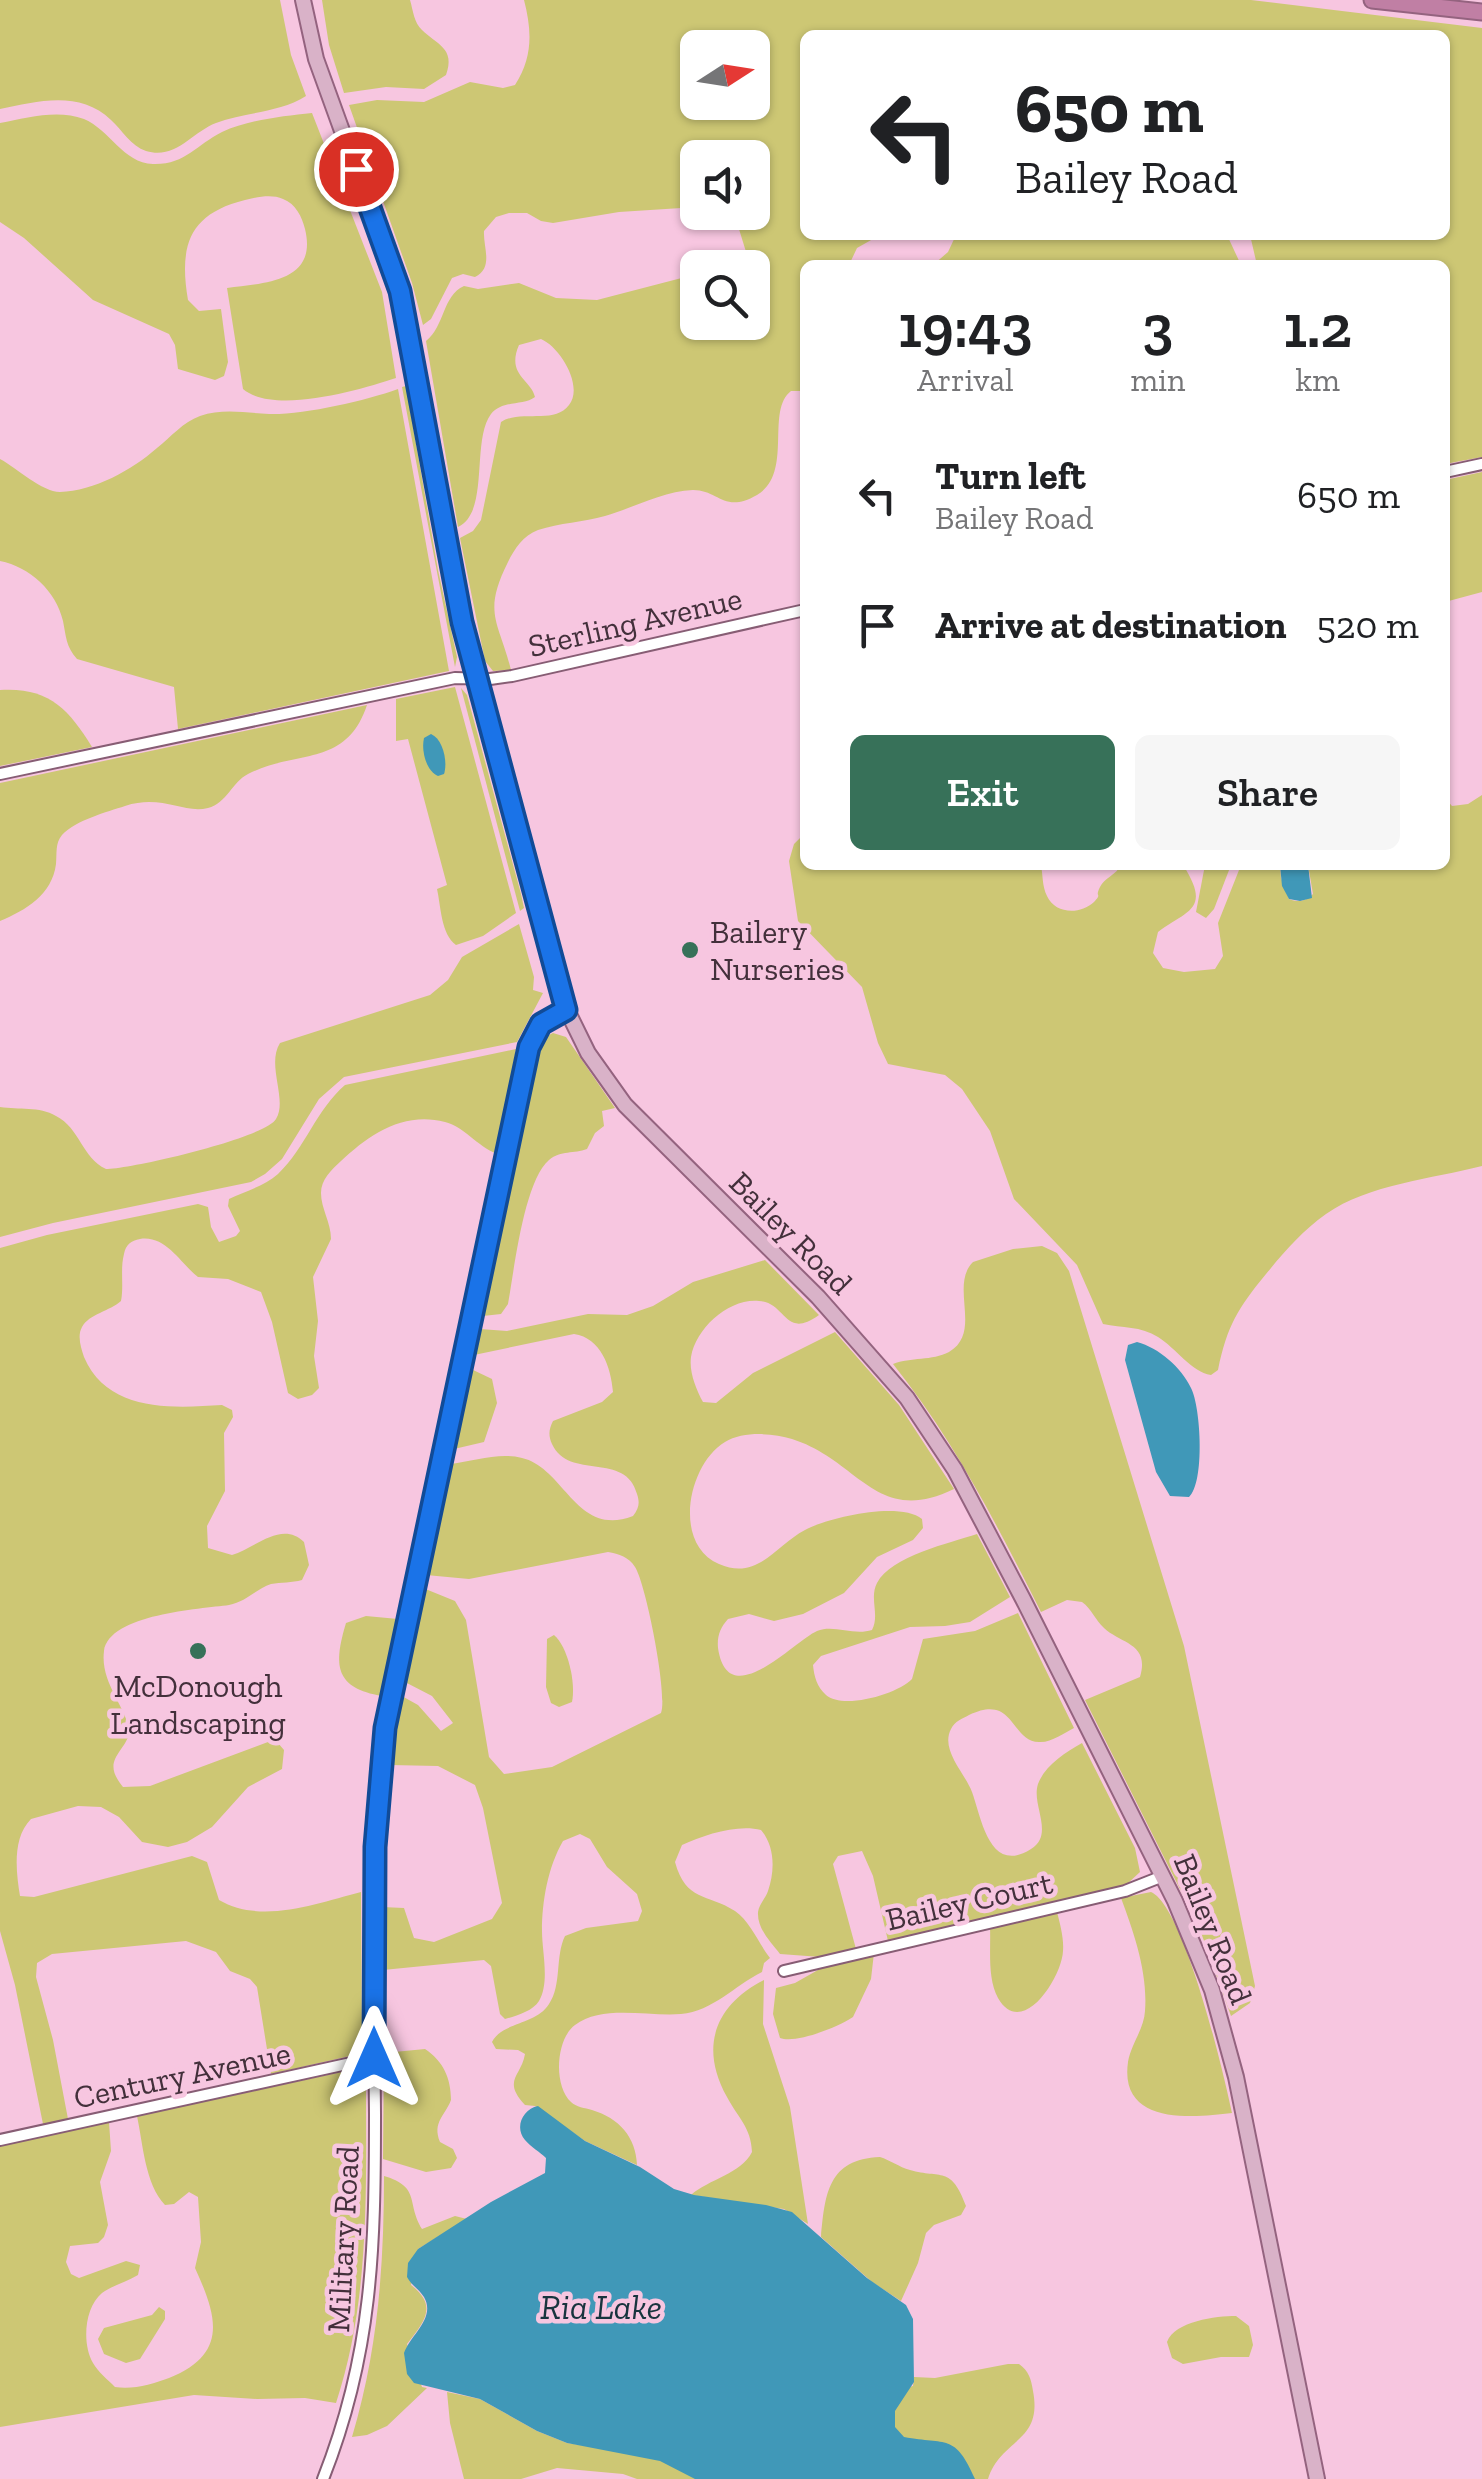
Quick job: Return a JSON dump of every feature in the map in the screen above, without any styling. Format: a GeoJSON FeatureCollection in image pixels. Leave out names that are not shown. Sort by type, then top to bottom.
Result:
{"type":"FeatureCollection","features":[{"type":"Feature","properties":{"kind":"highway"},"geometry":{"type":"LineString","coordinates":[[1372,0],[1482,12]]}},
{"type":"Feature","properties":{"kind":"main road","name":"Bailey Road"},"geometry":{"type":"LineString","coordinates":[[303,0],[316,59],[400,291],[451,571],[476,679],[566,1010],[588,1053],[620,1098],[889,1375],[925,1423],[971,1498],[1163,1876],[1199,1956],[1229,2048],[1317,2479]]}},
{"type":"Feature","properties":{"kind":"street"},"geometry":{"type":"LineString","coordinates":[[1450,471],[1482,464]]}},
{"type":"Feature","properties":{"kind":"street","name":"Sterling Avenue"},"geometry":{"type":"LineString","coordinates":[[0,774],[450,679],[512,676],[800,611]]}},
{"type":"Feature","properties":{"kind":"street","name":"Military Road"},"geometry":{"type":"LineString","coordinates":[[323,2479],[357,2374],[371,2292],[376,1817],[390,1697],[529,1047],[541,1024],[566,1010]]}},
{"type":"Feature","properties":{"kind":"street","name":"Bailey Court"},"geometry":{"type":"LineString","coordinates":[[784,1970],[1125,1891],[1163,1876]]}},
{"type":"Feature","properties":{"kind":"street","name":"Century Avenue"},"geometry":{"type":"LineString","coordinates":[[0,2140],[374,2058]]}},
{"type":"Feature","properties":{"kind":"shaded area"},"geometry":{"type":"Polygon","coordinates":[[[0,0],[280,0],[291,55],[306,96],[285,106],[216,123],[175,148],[157,153],[136,145],[111,120],[86,104],[58,100],[0,109],[0,0]]]}},
{"type":"Feature","properties":{"kind":"shaded area"},"geometry":{"type":"Polygon","coordinates":[[[322,0],[410,0],[419,27],[446,53],[446,75],[424,89],[386,87],[344,93],[329,45],[322,0]]]}},
{"type":"Feature","properties":{"kind":"shaded area"},"geometry":{"type":"Polygon","coordinates":[[[524,0],[1251,0],[1482,28],[1482,457],[1450,463],[1450,260],[1256,260],[1251,240],[1450,240],[1450,30],[800,30],[800,240],[871,240],[857,248],[851,260],[800,260],[800,391],[791,391],[784,400],[777,458],[768,485],[757,495],[737,502],[702,491],[671,493],[605,516],[538,530],[528,536],[511,557],[494,606],[511,670],[493,671],[485,661],[460,538],[473,531],[481,520],[501,422],[563,411],[574,388],[568,368],[548,343],[541,339],[519,345],[517,370],[535,397],[491,414],[482,441],[474,507],[458,527],[426,341],[451,297],[464,286],[478,289],[519,283],[556,298],[597,300],[680,278],[680,340],[770,340],[770,250],[745,250],[739,230],[770,230],[770,140],[680,140],[680,208],[619,212],[553,223],[527,213],[496,217],[484,231],[486,257],[481,273],[452,278],[431,319],[423,325],[349,105],[377,100],[424,102],[470,82],[503,88],[515,85],[528,54],[524,0]]]}},
{"type":"Feature","properties":{"kind":"shaded area"},"geometry":{"type":"Polygon","coordinates":[[[312,113],[382,292],[396,378],[340,394],[296,400],[275,400],[243,389],[227,288],[272,281],[296,270],[304,260],[304,224],[295,208],[283,199],[259,197],[226,206],[211,214],[192,235],[185,264],[188,300],[199,311],[221,309],[228,362],[224,376],[215,380],[178,369],[175,345],[169,334],[93,300],[24,238],[0,222],[0,123],[42,115],[74,116],[93,124],[133,158],[153,164],[182,158],[222,132],[243,124],[312,113]]]}},
{"type":"Feature","properties":{"kind":"shaded area"},"geometry":{"type":"Polygon","coordinates":[[[954,240],[1229,240],[1239,260],[939,260],[954,240]]]}},
{"type":"Feature","properties":{"kind":"shaded area"},"geometry":{"type":"Polygon","coordinates":[[[406,386],[457,657],[455,667],[402,387],[406,386]]]}},
{"type":"Feature","properties":{"kind":"shaded area"},"geometry":{"type":"Polygon","coordinates":[[[398,389],[449,671],[178,729],[174,687],[77,659],[69,646],[60,610],[48,590],[22,569],[0,561],[0,459],[45,488],[73,491],[124,471],[200,416],[299,412],[398,389]]]}},
{"type":"Feature","properties":{"kind":"shaded area"},"geometry":{"type":"Polygon","coordinates":[[[1482,472],[1482,592],[1450,601],[1450,479],[1482,472]]]}},
{"type":"Feature","properties":{"kind":"shaded area"},"geometry":{"type":"Polygon","coordinates":[[[455,687],[516,913],[483,936],[456,945],[442,920],[437,889],[447,885],[408,739],[396,741],[396,699],[455,687]]]}},
{"type":"Feature","properties":{"kind":"shaded area"},"geometry":{"type":"Polygon","coordinates":[[[461,688],[467,695],[521,894],[524,908],[520,911],[461,688]]]}},
{"type":"Feature","properties":{"kind":"shaded area"},"geometry":{"type":"Polygon","coordinates":[[[0,690],[44,696],[65,711],[92,747],[0,766],[0,690]]]}},
{"type":"Feature","properties":{"kind":"shaded area"},"geometry":{"type":"Polygon","coordinates":[[[367,705],[358,725],[333,748],[248,774],[208,808],[138,803],[75,825],[60,838],[54,875],[43,893],[0,921],[0,783],[367,705]]]}},
{"type":"Feature","properties":{"kind":"shaded area"},"geometry":{"type":"Polygon","coordinates":[[[1482,795],[1482,1166],[1381,1189],[1343,1204],[1317,1221],[1248,1297],[1225,1341],[1218,1370],[1211,1375],[1197,1369],[1152,1333],[1103,1324],[1077,1265],[1014,1199],[990,1131],[962,1089],[945,1075],[888,1064],[862,987],[798,921],[789,861],[800,838],[800,870],[1042,870],[1047,896],[1068,911],[1094,902],[1102,884],[1117,870],[1186,870],[1195,900],[1186,913],[1158,932],[1153,953],[1163,968],[1184,972],[1215,969],[1223,956],[1218,923],[1239,870],[1280,870],[1289,899],[1299,901],[1313,894],[1309,870],[1450,870],[1450,804],[1468,804],[1482,795]]]}},
{"type":"Feature","properties":{"kind":"shaded area"},"geometry":{"type":"Polygon","coordinates":[[[1204,870],[1229,870],[1214,909],[1206,918],[1196,912],[1204,870]]]}},
{"type":"Feature","properties":{"kind":"shaded area"},"geometry":{"type":"Polygon","coordinates":[[[519,924],[534,977],[533,990],[543,993],[517,1042],[344,1077],[319,1099],[282,1159],[251,1182],[0,1237],[0,1107],[56,1116],[71,1128],[91,1158],[106,1169],[168,1158],[248,1135],[267,1127],[279,1111],[275,1061],[280,1043],[430,995],[448,980],[462,957],[519,924]]]}},
{"type":"Feature","properties":{"kind":"shaded area"},"geometry":{"type":"Polygon","coordinates":[[[553,1033],[566,1037],[615,1108],[602,1111],[604,1126],[595,1133],[587,1149],[554,1157],[540,1171],[521,1227],[508,1304],[501,1314],[483,1316],[536,1054],[543,1038],[553,1033]]]}},
{"type":"Feature","properties":{"kind":"shaded area"},"geometry":{"type":"Polygon","coordinates":[[[516,1049],[497,1154],[452,1124],[415,1120],[388,1128],[363,1142],[325,1180],[321,1199],[331,1239],[313,1277],[318,1321],[314,1356],[319,1388],[312,1395],[298,1399],[288,1393],[261,1292],[228,1279],[198,1277],[158,1241],[140,1239],[128,1245],[123,1260],[121,1301],[82,1327],[84,1357],[109,1389],[125,1398],[163,1406],[222,1405],[232,1410],[233,1417],[224,1433],[225,1491],[207,1526],[208,1548],[232,1555],[268,1538],[287,1534],[304,1542],[309,1565],[302,1580],[271,1584],[235,1603],[138,1621],[110,1639],[104,1651],[109,1683],[130,1732],[114,1764],[123,1787],[150,1786],[268,1742],[278,1743],[284,1750],[282,1769],[248,1787],[212,1827],[187,1842],[168,1847],[142,1842],[119,1817],[101,1807],[78,1806],[31,1819],[18,1845],[20,1896],[34,1897],[192,1856],[207,1862],[219,1900],[253,1911],[290,1910],[361,1892],[362,2042],[350,2056],[271,2074],[257,1987],[250,1979],[230,1971],[216,1952],[186,1941],[52,1954],[37,1963],[36,1977],[68,2119],[43,2124],[0,1931],[0,1248],[198,1204],[208,1207],[211,1227],[219,1242],[236,1236],[240,1231],[228,1206],[229,1199],[278,1174],[345,1085],[516,1049]]]}},
{"type":"Feature","properties":{"kind":"shaded area"},"geometry":{"type":"Polygon","coordinates":[[[1042,1246],[1057,1253],[1069,1271],[1184,1646],[1255,1986],[1250,2003],[1231,2016],[1199,1927],[1085,1700],[1140,1677],[1141,1657],[1132,1646],[1104,1628],[1082,1602],[1067,1600],[1041,1612],[955,1453],[893,1364],[942,1355],[959,1343],[965,1321],[964,1283],[973,1262],[1013,1249],[1042,1246]]]}},
{"type":"Feature","properties":{"kind":"shaded area"},"geometry":{"type":"Polygon","coordinates":[[[765,1260],[819,1315],[799,1324],[768,1303],[748,1301],[716,1317],[700,1336],[691,1357],[691,1369],[703,1402],[716,1403],[753,1373],[835,1332],[899,1405],[954,1489],[927,1499],[905,1500],[869,1486],[835,1461],[792,1439],[758,1434],[725,1442],[702,1468],[690,1504],[695,1540],[704,1554],[719,1564],[733,1568],[756,1565],[805,1530],[864,1513],[912,1514],[922,1519],[923,1528],[913,1540],[877,1557],[844,1593],[803,1614],[774,1621],[749,1614],[728,1619],[718,1640],[724,1667],[734,1675],[748,1675],[817,1631],[872,1630],[875,1589],[884,1574],[908,1558],[977,1534],[1010,1597],[970,1622],[910,1627],[821,1656],[813,1665],[818,1685],[826,1695],[845,1701],[883,1695],[912,1679],[923,1639],[975,1631],[1018,1613],[1074,1728],[1044,1742],[1030,1740],[995,1710],[969,1715],[953,1726],[948,1737],[951,1753],[972,1792],[989,1840],[1005,1855],[1017,1855],[1038,1843],[1042,1827],[1037,1792],[1041,1777],[1062,1755],[1082,1743],[1135,1848],[1140,1872],[1126,1885],[888,1941],[873,1876],[862,1851],[838,1856],[833,1864],[856,1949],[821,1957],[780,1954],[762,1930],[758,1912],[773,1867],[769,1843],[761,1830],[731,1829],[682,1845],[675,1862],[685,1884],[740,1915],[770,1958],[762,1972],[693,2012],[598,2015],[575,2025],[569,2032],[559,2062],[565,2094],[575,2105],[618,2124],[629,2137],[637,2165],[585,2141],[535,2106],[525,2105],[514,2084],[525,2054],[496,2049],[492,2042],[503,2031],[536,2016],[549,2004],[556,1988],[565,1936],[586,1928],[638,1921],[642,1911],[637,1894],[607,1867],[590,1839],[580,1834],[563,1841],[545,1896],[542,1993],[533,2008],[509,2018],[500,2014],[491,1966],[484,1960],[383,1970],[382,1907],[404,1908],[414,1938],[434,1942],[492,1919],[502,1903],[475,1785],[438,1766],[390,1765],[400,1695],[418,1705],[441,1731],[453,1723],[432,1696],[403,1681],[423,1588],[455,1601],[466,1620],[489,1757],[504,1774],[552,1767],[661,1713],[659,1663],[650,1616],[640,1577],[627,1558],[608,1552],[469,1579],[426,1575],[451,1464],[514,1456],[537,1464],[584,1510],[598,1518],[633,1516],[638,1505],[631,1481],[621,1473],[571,1461],[560,1455],[550,1438],[553,1421],[602,1402],[613,1392],[607,1364],[598,1348],[574,1334],[474,1355],[480,1329],[507,1331],[588,1314],[627,1315],[653,1306],[693,1282],[765,1260]]]}},
{"type":"Feature","properties":{"kind":"shaded area"},"geometry":{"type":"Polygon","coordinates":[[[471,1369],[492,1379],[497,1403],[484,1442],[454,1449],[471,1369]]]}},
{"type":"Feature","properties":{"kind":"shaded area"},"geometry":{"type":"Polygon","coordinates":[[[366,1616],[398,1619],[382,1696],[347,1681],[339,1663],[346,1623],[366,1616]]]}},
{"type":"Feature","properties":{"kind":"shaded area"},"geometry":{"type":"Polygon","coordinates":[[[554,1635],[567,1656],[573,1685],[572,1702],[559,1707],[551,1703],[546,1687],[547,1639],[554,1635]]]}},
{"type":"Feature","properties":{"kind":"shaded area"},"geometry":{"type":"Polygon","coordinates":[[[1151,1892],[1164,1904],[1189,1958],[1232,2113],[1162,2113],[1135,2097],[1128,2082],[1128,2062],[1144,2018],[1145,1997],[1139,1953],[1121,1898],[1151,1892]]]}},
{"type":"Feature","properties":{"kind":"shaded area"},"geometry":{"type":"Polygon","coordinates":[[[1057,1912],[1063,1946],[1056,1975],[1029,2008],[1018,2012],[1008,2009],[992,1982],[990,1927],[1057,1912]]]}},
{"type":"Feature","properties":{"kind":"shaded area"},"geometry":{"type":"Polygon","coordinates":[[[874,1953],[871,1979],[853,2017],[806,2037],[780,2038],[773,2014],[776,1988],[795,1983],[825,1966],[874,1953]]]}},
{"type":"Feature","properties":{"kind":"shaded area"},"geometry":{"type":"Polygon","coordinates":[[[764,1980],[763,2024],[790,2107],[808,2224],[784,2209],[691,2195],[733,2171],[752,2152],[747,2129],[719,2079],[713,2045],[723,2015],[747,1990],[764,1980]]]}},
{"type":"Feature","properties":{"kind":"shaded area"},"geometry":{"type":"Polygon","coordinates":[[[425,2049],[448,2077],[451,2100],[438,2124],[438,2135],[457,2158],[451,2168],[426,2172],[383,2159],[384,2053],[425,2049]]]}},
{"type":"Feature","properties":{"kind":"shaded area"},"geometry":{"type":"Polygon","coordinates":[[[351,2070],[363,2077],[366,2084],[364,2245],[355,2325],[336,2403],[305,2398],[194,2395],[0,2427],[0,2146],[109,2122],[111,2151],[100,2182],[108,2225],[98,2243],[70,2246],[66,2262],[71,2274],[79,2278],[126,2261],[140,2265],[138,2275],[106,2290],[96,2300],[88,2317],[86,2336],[93,2363],[115,2387],[143,2386],[188,2368],[201,2357],[213,2332],[209,2302],[195,2268],[201,2242],[198,2197],[189,2192],[174,2204],[165,2205],[158,2196],[146,2163],[137,2116],[351,2070]]]}},
{"type":"Feature","properties":{"kind":"shaded area"},"geometry":{"type":"Polygon","coordinates":[[[880,2157],[910,2170],[950,2179],[966,2206],[961,2215],[934,2225],[926,2233],[901,2301],[872,2282],[821,2237],[832,2182],[849,2164],[880,2157]]]}},
{"type":"Feature","properties":{"kind":"shaded area"},"geometry":{"type":"Polygon","coordinates":[[[384,2176],[408,2190],[422,2229],[455,2216],[467,2219],[418,2249],[411,2285],[424,2300],[426,2314],[407,2344],[422,2387],[427,2388],[387,2426],[352,2437],[378,2308],[384,2176]]]}},
{"type":"Feature","properties":{"kind":"shaded area"},"geometry":{"type":"Polygon","coordinates":[[[159,2307],[165,2311],[165,2319],[140,2359],[126,2363],[104,2354],[98,2339],[104,2328],[152,2315],[159,2307]]]}},
{"type":"Feature","properties":{"kind":"shaded area"},"geometry":{"type":"Polygon","coordinates":[[[1236,2316],[1249,2326],[1253,2345],[1249,2357],[1183,2364],[1172,2358],[1167,2342],[1178,2329],[1207,2319],[1236,2316]]]}},
{"type":"Feature","properties":{"kind":"shaded area"},"geometry":{"type":"Polygon","coordinates":[[[1019,2364],[1027,2372],[1032,2387],[1032,2421],[1002,2455],[988,2479],[637,2479],[623,2474],[557,2468],[521,2479],[464,2479],[450,2423],[447,2392],[480,2399],[567,2443],[620,2451],[913,2386],[914,2377],[935,2378],[1019,2364]]]}},
{"type":"Feature","properties":{"kind":"water"},"geometry":{"type":"Polygon","coordinates":[[[431,734],[439,741],[445,757],[444,774],[438,776],[430,770],[424,754],[424,738],[431,734]]]}},
{"type":"Feature","properties":{"kind":"water"},"geometry":{"type":"Polygon","coordinates":[[[1280,870],[1309,870],[1312,898],[1289,899],[1282,886],[1280,870]]]}},
{"type":"Feature","properties":{"kind":"water"},"geometry":{"type":"Polygon","coordinates":[[[1137,1342],[1161,1354],[1191,1388],[1199,1427],[1199,1461],[1189,1497],[1170,1496],[1156,1472],[1125,1360],[1128,1345],[1137,1342]]]}},
{"type":"Feature","properties":{"kind":"water","name":"Ria Lake"},"geometry":{"type":"Polygon","coordinates":[[[538,2106],[585,2141],[640,2167],[674,2189],[792,2212],[867,2278],[906,2305],[913,2319],[914,2382],[895,2411],[895,2427],[904,2437],[955,2448],[975,2479],[695,2479],[660,2461],[567,2443],[480,2399],[414,2383],[407,2374],[404,2353],[425,2319],[427,2305],[407,2277],[408,2263],[418,2249],[545,2173],[546,2158],[525,2140],[520,2130],[524,2115],[538,2106]]]}},
{"type":"Feature","properties":{"kind":"place","name":"Bailery Nurseries"},"geometry":{"type":"Point","coordinates":[690,950]}},
{"type":"Feature","properties":{"kind":"place","name":"McDonough Landscaping"},"geometry":{"type":"Point","coordinates":[198,1651]}},
{"type":"Feature","properties":{"kind":"route"},"geometry":{"type":"LineString","coordinates":[[356,169],[400,291],[462,622],[566,1010],[541,1024],[529,1047],[390,1697],[376,1817],[374,2058]]}}]}
